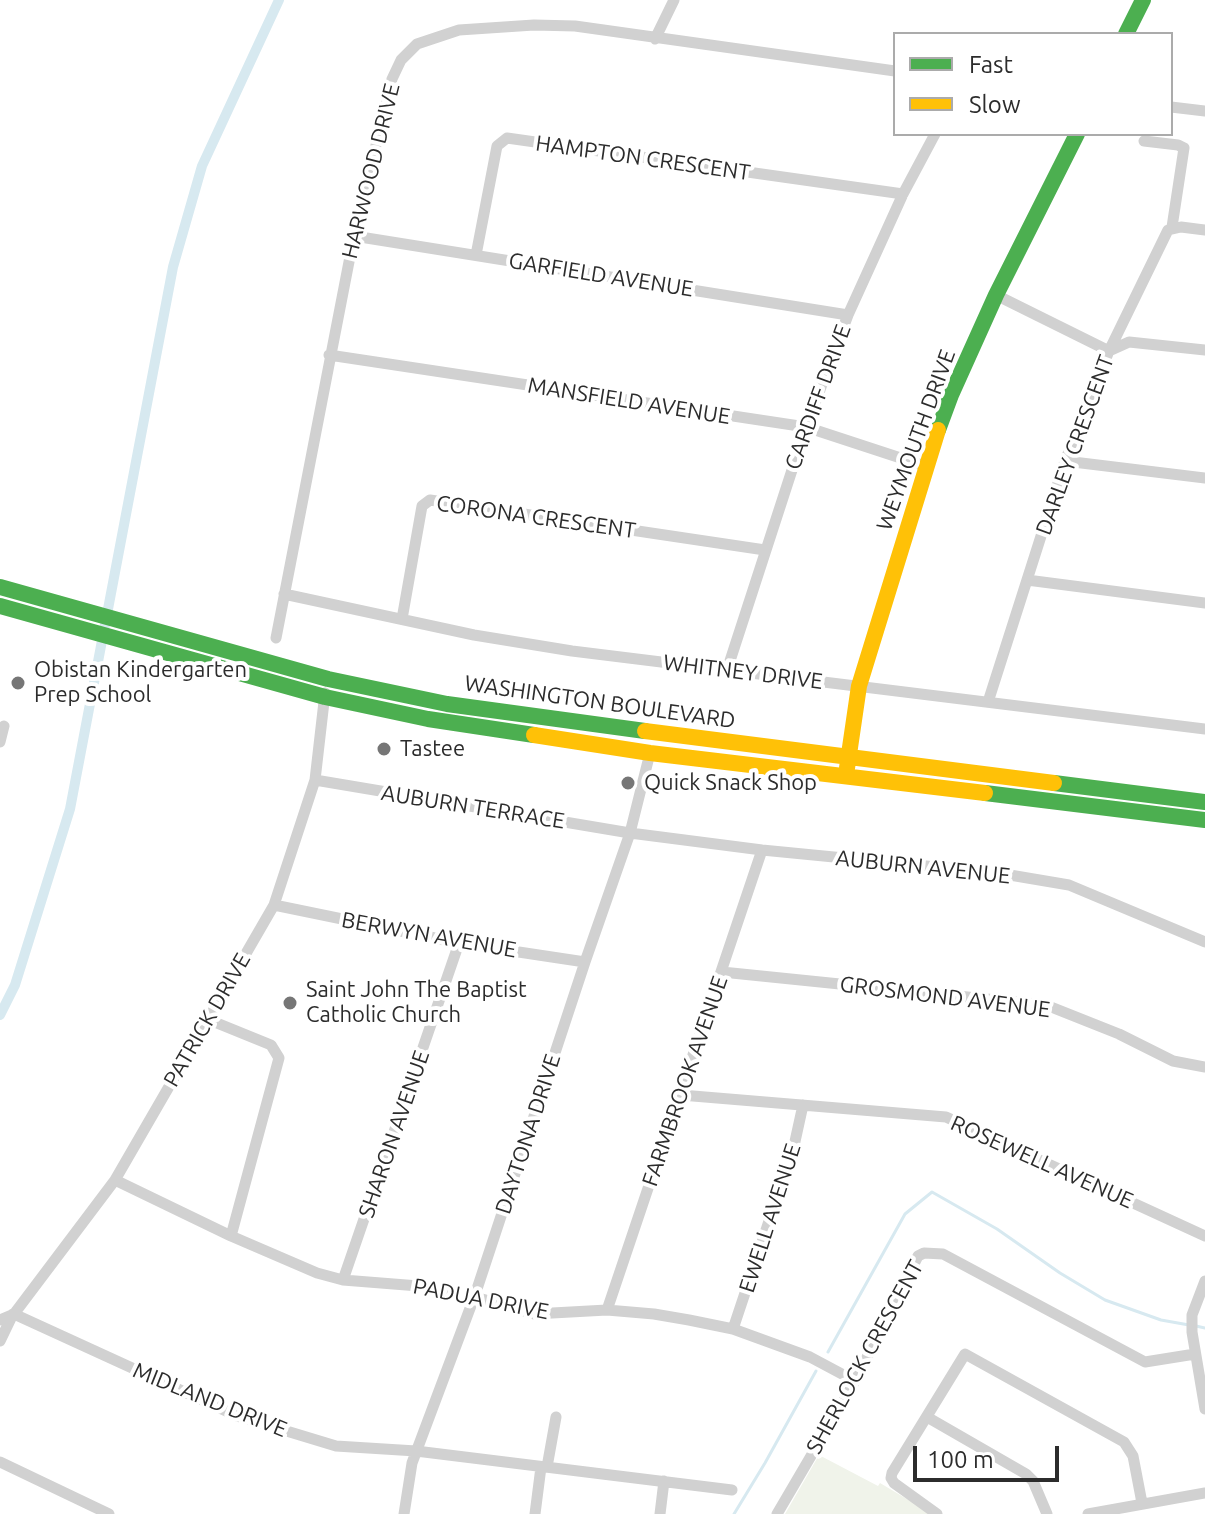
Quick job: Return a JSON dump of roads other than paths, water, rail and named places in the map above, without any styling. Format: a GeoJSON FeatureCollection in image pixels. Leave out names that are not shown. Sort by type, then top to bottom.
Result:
{"type":"FeatureCollection","features":[{"type":"Feature","properties":{"kind":"main road"},"geometry":{"type":"LineString","coordinates":[[1127,32],[1143,0]]}},
{"type":"Feature","properties":{"kind":"main road","name":"WEYMOUTH DRIVE"},"geometry":{"type":"LineString","coordinates":[[845,778],[859,686],[925,466],[951,395],[996,295],[1076,136]]}},
{"type":"Feature","properties":{"kind":"main road","name":"WASHINGTON BOULEVARD"},"geometry":{"type":"LineString","coordinates":[[0,587],[328,679],[447,704],[1205,802]]}},
{"type":"Feature","properties":{"kind":"main road","name":"WASHINGTON BOULEVARD"},"geometry":{"type":"LineString","coordinates":[[0,606],[325,697],[428,719],[650,753],[1205,820]]}},
{"type":"Feature","properties":{"kind":"street"},"geometry":{"type":"LineString","coordinates":[[655,39],[674,0]]}},
{"type":"Feature","properties":{"kind":"street","name":"HARWOOD DRIVE"},"geometry":{"type":"LineString","coordinates":[[276,638],[354,236],[392,79],[401,60],[417,44],[459,30],[534,25],[575,26],[893,71]]}},
{"type":"Feature","properties":{"kind":"street"},"geometry":{"type":"LineString","coordinates":[[1173,107],[1205,111]]}},
{"type":"Feature","properties":{"kind":"street","name":"CARDIFF DRIVE"},"geometry":{"type":"LineString","coordinates":[[727,670],[806,427],[848,315],[903,194],[934,136]]}},
{"type":"Feature","properties":{"kind":"street","name":"HAMPTON CRESCENT"},"geometry":{"type":"LineString","coordinates":[[476,255],[497,146],[507,138],[903,194]]}},
{"type":"Feature","properties":{"kind":"street"},"geometry":{"type":"LineString","coordinates":[[1144,141],[1184,148],[1172,227],[1205,230]]}},
{"type":"Feature","properties":{"kind":"street","name":"DARLEY CRESCENT"},"geometry":{"type":"LineString","coordinates":[[988,702],[1065,461],[1109,351],[1157,250],[1172,227]]}},
{"type":"Feature","properties":{"kind":"street","name":"GARFIELD AVENUE"},"geometry":{"type":"LineString","coordinates":[[354,236],[848,315]]}},
{"type":"Feature","properties":{"kind":"street"},"geometry":{"type":"LineString","coordinates":[[996,295],[1109,351],[1129,342],[1205,350]]}},
{"type":"Feature","properties":{"kind":"street","name":"MANSFIELD AVENUE"},"geometry":{"type":"LineString","coordinates":[[329,355],[806,427],[925,466]]}},
{"type":"Feature","properties":{"kind":"street"},"geometry":{"type":"LineString","coordinates":[[1065,461],[1205,478]]}},
{"type":"Feature","properties":{"kind":"street","name":"CORONA CRESCENT"},"geometry":{"type":"LineString","coordinates":[[402,619],[422,506],[430,500],[765,550]]}},
{"type":"Feature","properties":{"kind":"street"},"geometry":{"type":"LineString","coordinates":[[1027,580],[1205,603]]}},
{"type":"Feature","properties":{"kind":"street","name":"WHITNEY DRIVE"},"geometry":{"type":"LineString","coordinates":[[284,594],[474,635],[558,648],[1205,729]]}},
{"type":"Feature","properties":{"kind":"street","name":"PATRICK DRIVE"},"geometry":{"type":"LineString","coordinates":[[0,1320],[14,1314],[115,1180],[274,905],[315,780],[328,679]]}},
{"type":"Feature","properties":{"kind":"street"},"geometry":{"type":"LineString","coordinates":[[0,742],[4,726]]}},
{"type":"Feature","properties":{"kind":"street","name":"DAYTONA DRIVE"},"geometry":{"type":"LineString","coordinates":[[404,1514],[416,1451],[475,1295],[630,833],[650,753]]}},
{"type":"Feature","properties":{"kind":"street","name":"AUBURN TERRACE"},"geometry":{"type":"LineString","coordinates":[[315,780],[630,833]]}},
{"type":"Feature","properties":{"kind":"street","name":"AUBURN AVENUE"},"geometry":{"type":"LineString","coordinates":[[630,833],[762,850],[998,873],[1069,885],[1205,942]]}},
{"type":"Feature","properties":{"kind":"street","name":"FARMBROOK AVENUE"},"geometry":{"type":"LineString","coordinates":[[607,1310],[762,850]]}},
{"type":"Feature","properties":{"kind":"street","name":"BERWYN AVENUE"},"geometry":{"type":"LineString","coordinates":[[274,905],[459,943],[585,962]]}},
{"type":"Feature","properties":{"kind":"street","name":"SHARON AVENUE"},"geometry":{"type":"LineString","coordinates":[[343,1280],[459,943]]}},
{"type":"Feature","properties":{"kind":"street","name":"GROSMOND AVENUE"},"geometry":{"type":"LineString","coordinates":[[722,972],[1046,1005],[1173,1061],[1205,1067]]}},
{"type":"Feature","properties":{"kind":"street"},"geometry":{"type":"LineString","coordinates":[[207,1019],[271,1045],[279,1058],[231,1236]]}},
{"type":"Feature","properties":{"kind":"street","name":"ROSEWELL AVENUE"},"geometry":{"type":"LineString","coordinates":[[681,1095],[946,1117],[1205,1236]]}},
{"type":"Feature","properties":{"kind":"street","name":"EWELL AVENUE"},"geometry":{"type":"LineString","coordinates":[[733,1329],[794,1146],[803,1105]]}},
{"type":"Feature","properties":{"kind":"street","name":"PADUA DRIVE"},"geometry":{"type":"LineString","coordinates":[[115,1180],[317,1273],[343,1280],[416,1284],[475,1295],[534,1314],[607,1310],[654,1314],[733,1329],[810,1357],[855,1381]]}},
{"type":"Feature","properties":{"kind":"street","name":"SHERLOCK CRESCENT"},"geometry":{"type":"LineString","coordinates":[[777,1514],[855,1381],[918,1256],[930,1252],[943,1254],[1145,1362],[1195,1354]]}},
{"type":"Feature","properties":{"kind":"street"},"geometry":{"type":"LineString","coordinates":[[1205,1281],[1192,1315],[1205,1409]]}},
{"type":"Feature","properties":{"kind":"street"},"geometry":{"type":"LineString","coordinates":[[0,1341],[14,1314]]}},
{"type":"Feature","properties":{"kind":"street","name":"MIDLAND DRIVE"},"geometry":{"type":"LineString","coordinates":[[14,1314],[237,1416],[336,1446],[416,1451],[732,1490]]}},
{"type":"Feature","properties":{"kind":"street"},"geometry":{"type":"LineString","coordinates":[[937,1514],[891,1478],[963,1356],[969,1354],[1124,1442],[1133,1456],[1142,1503]]}},
{"type":"Feature","properties":{"kind":"street"},"geometry":{"type":"LineString","coordinates":[[535,1514],[556,1417]]}},
{"type":"Feature","properties":{"kind":"street"},"geometry":{"type":"LineString","coordinates":[[927,1417],[1026,1474],[1033,1481],[1047,1514]]}},
{"type":"Feature","properties":{"kind":"street"},"geometry":{"type":"LineString","coordinates":[[0,1462],[109,1514]]}},
{"type":"Feature","properties":{"kind":"street"},"geometry":{"type":"LineString","coordinates":[[660,1514],[664,1481]]}},
{"type":"Feature","properties":{"kind":"street"},"geometry":{"type":"LineString","coordinates":[[1088,1514],[1205,1493]]}},
{"type":"Feature","properties":{"kind":"street"},"geometry":{"type":"LineString","coordinates":[[70,1514],[74,1499]]}},
{"type":"Feature","properties":{"kind":"waterway"},"geometry":{"type":"LineString","coordinates":[[0,1015],[15,985],[70,809],[173,267],[202,166],[279,0]]}},
{"type":"Feature","properties":{"kind":"waterway"},"geometry":{"type":"LineString","coordinates":[[828,1352],[905,1214],[932,1192],[997,1229],[1105,1300],[1161,1320],[1189,1325]]}},
{"type":"Feature","properties":{"kind":"waterway"},"geometry":{"type":"LineString","coordinates":[[1196,1326],[1205,1328]]}},
{"type":"Feature","properties":{"kind":"waterway"},"geometry":{"type":"LineString","coordinates":[[734,1514],[816,1371]]}},
{"type":"Feature","properties":{"kind":"place","name":"Obistan Kindergarten Prep School"},"geometry":{"type":"Point","coordinates":[18,683]}},
{"type":"Feature","properties":{"kind":"place","name":"Tastee"},"geometry":{"type":"Point","coordinates":[384,749]}},
{"type":"Feature","properties":{"kind":"place","name":"Quick Snack Shop"},"geometry":{"type":"Point","coordinates":[628,783]}},
{"type":"Feature","properties":{"kind":"place","name":"Saint John The Baptist Catholic Church"},"geometry":{"type":"Point","coordinates":[290,1003]}}]}
